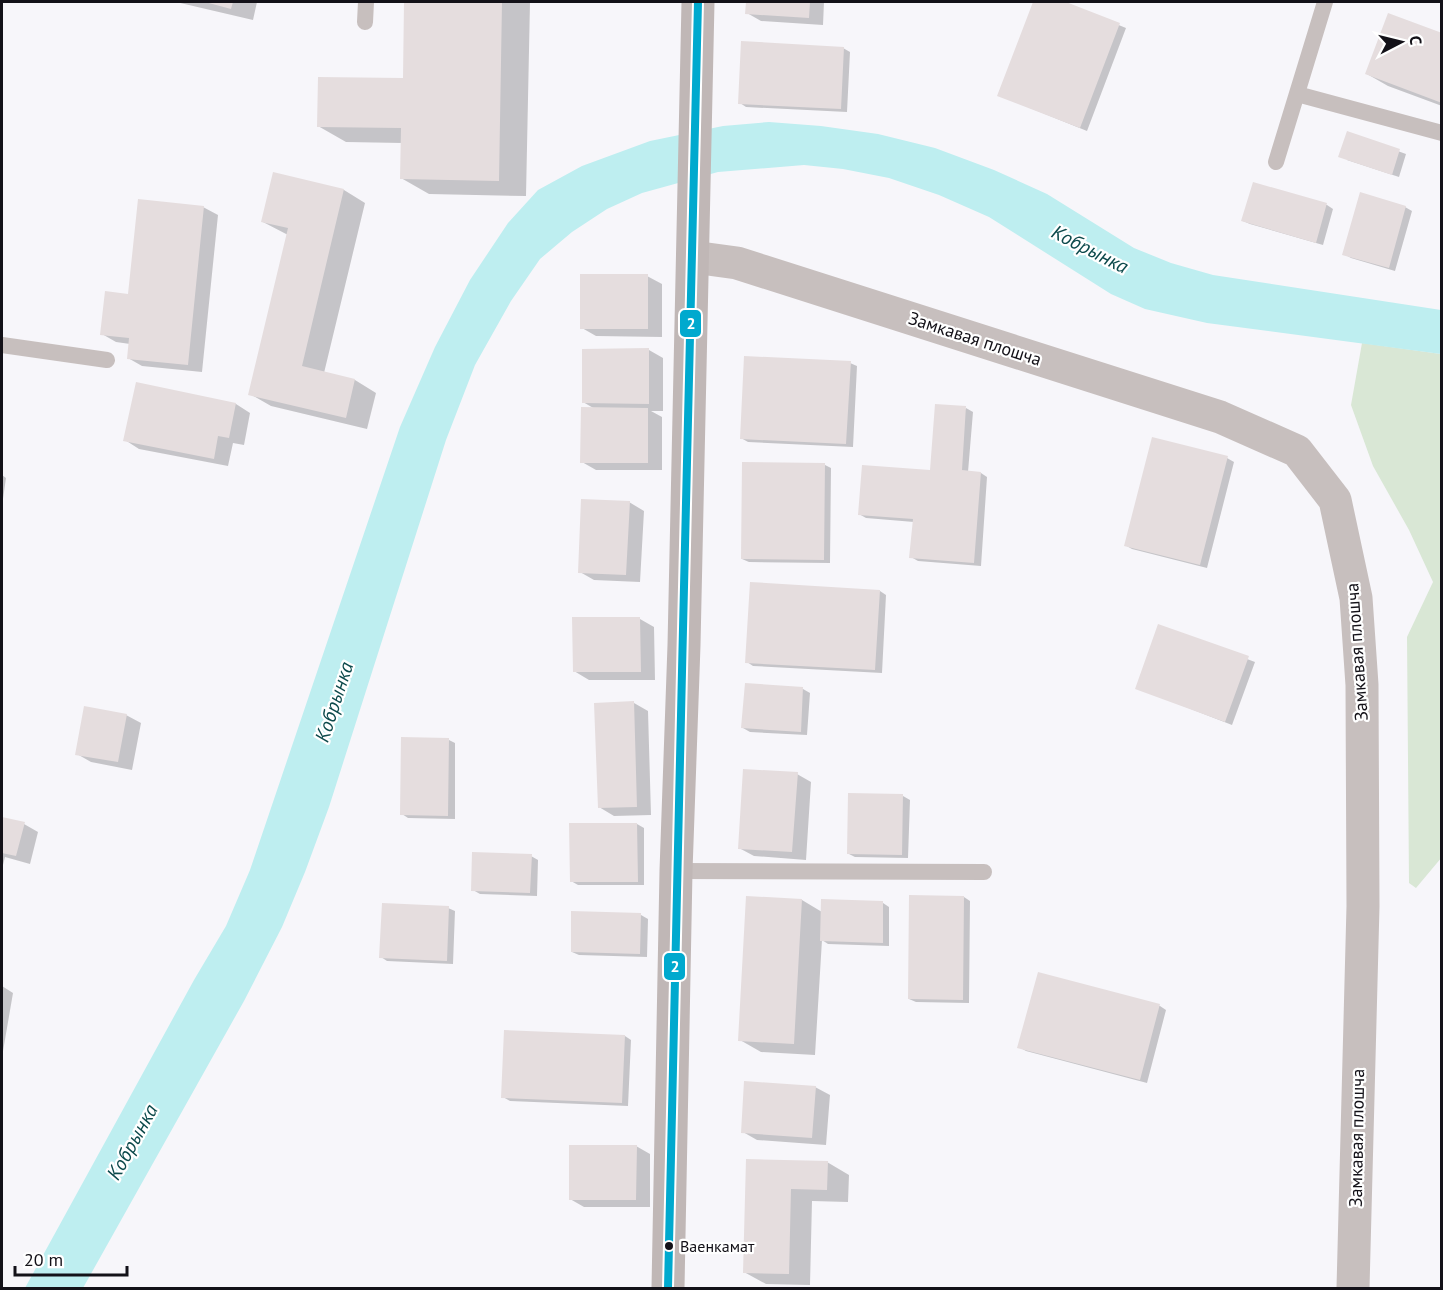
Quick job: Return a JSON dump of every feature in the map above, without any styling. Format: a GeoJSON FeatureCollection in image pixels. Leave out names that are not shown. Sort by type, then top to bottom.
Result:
{"type":"FeatureCollection","features":[{"type":"Feature","properties":{"kind":"main road"},"geometry":{"type":"LineString","coordinates":[[668,1288],[698,2]]}},
{"type":"Feature","properties":{"kind":"street","name":"Замкавая плошча"},"geometry":{"type":"LineString","coordinates":[[693,256],[737,263],[1220,417],[1297,451],[1335,500],[1356,598],[1362,685],[1362,918],[1353,1288]]}},
{"type":"Feature","properties":{"kind":"lane"},"geometry":{"type":"LineString","coordinates":[[365,22],[366,2]]}},
{"type":"Feature","properties":{"kind":"lane"},"geometry":{"type":"LineString","coordinates":[[1276,162],[1324,2]]}},
{"type":"Feature","properties":{"kind":"lane"},"geometry":{"type":"LineString","coordinates":[[1297,94],[1442,133]]}},
{"type":"Feature","properties":{"kind":"lane"},"geometry":{"type":"LineString","coordinates":[[2,345],[107,360]]}},
{"type":"Feature","properties":{"kind":"lane"},"geometry":{"type":"LineString","coordinates":[[676,871],[984,872]]}},
{"type":"Feature","properties":{"kind":"green space"},"geometry":{"type":"Polygon","coordinates":[[[1362,343],[1441,354],[1442,857],[1416,888],[1409,883],[1407,637],[1433,582],[1409,530],[1373,466],[1351,405],[1362,343]]]}},
{"type":"Feature","properties":{"kind":"water","name":"Кобрынка"},"geometry":{"type":"Polygon","coordinates":[[[769,122],[878,134],[935,148],[994,170],[1047,194],[1134,248],[1171,263],[1213,275],[1441,310],[1441,354],[1207,323],[1145,309],[1111,294],[989,217],[939,195],[889,178],[843,169],[804,165],[718,172],[642,193],[607,209],[572,232],[540,259],[511,301],[475,365],[446,440],[329,807],[282,927],[244,1001],[83,1288],[25,1288],[226,926],[250,870],[400,427],[435,347],[470,280],[508,223],[538,190],[582,166],[650,141],[723,126],[769,122]]]}},
{"type":"Feature","properties":{"kind":"building"},"geometry":{"type":"Polygon","coordinates":[[[205,2],[233,2],[231,9],[205,2]]]}},
{"type":"Feature","properties":{"kind":"building"},"geometry":{"type":"Polygon","coordinates":[[[404,2],[502,2],[499,181],[400,179],[401,128],[317,127],[318,77],[403,78],[404,2]]]}},
{"type":"Feature","properties":{"kind":"building"},"geometry":{"type":"Polygon","coordinates":[[[746,2],[810,2],[809,18],[745,14],[746,2]]]}},
{"type":"Feature","properties":{"kind":"building"},"geometry":{"type":"Polygon","coordinates":[[[1033,2],[1066,2],[1120,23],[1080,128],[997,96],[1033,2]]]}},
{"type":"Feature","properties":{"kind":"building"},"geometry":{"type":"Polygon","coordinates":[[[1388,13],[1442,33],[1442,103],[1365,74],[1388,13]]]}},
{"type":"Feature","properties":{"kind":"building"},"geometry":{"type":"Polygon","coordinates":[[[741,41],[844,47],[841,109],[738,104],[741,41]]]}},
{"type":"Feature","properties":{"kind":"building"},"geometry":{"type":"Polygon","coordinates":[[[1347,131],[1400,149],[1392,175],[1338,157],[1347,131]]]}},
{"type":"Feature","properties":{"kind":"building"},"geometry":{"type":"Polygon","coordinates":[[[273,172],[344,189],[302,366],[355,379],[346,418],[248,395],[288,228],[261,222],[273,172]]]}},
{"type":"Feature","properties":{"kind":"building"},"geometry":{"type":"Polygon","coordinates":[[[1253,182],[1327,203],[1316,243],[1241,221],[1253,182]]]}},
{"type":"Feature","properties":{"kind":"building"},"geometry":{"type":"Polygon","coordinates":[[[1360,192],[1406,206],[1389,268],[1342,255],[1360,192]]]}},
{"type":"Feature","properties":{"kind":"building"},"geometry":{"type":"Polygon","coordinates":[[[138,199],[204,206],[188,365],[127,359],[129,338],[100,335],[105,291],[128,294],[138,199]]]}},
{"type":"Feature","properties":{"kind":"building"},"geometry":{"type":"Polygon","coordinates":[[[580,274],[648,274],[648,329],[580,329],[580,274]]]}},
{"type":"Feature","properties":{"kind":"building"},"geometry":{"type":"Polygon","coordinates":[[[649,348],[649,404],[582,403],[582,349],[649,348]]]}},
{"type":"Feature","properties":{"kind":"building"},"geometry":{"type":"Polygon","coordinates":[[[744,356],[851,361],[846,444],[740,439],[744,356]]]}},
{"type":"Feature","properties":{"kind":"building"},"geometry":{"type":"Polygon","coordinates":[[[136,382],[236,403],[229,438],[218,436],[214,459],[123,441],[136,382]]]}},
{"type":"Feature","properties":{"kind":"building"},"geometry":{"type":"Polygon","coordinates":[[[935,404],[966,406],[962,470],[981,472],[974,563],[909,558],[913,519],[858,515],[862,465],[930,470],[935,404]]]}},
{"type":"Feature","properties":{"kind":"building"},"geometry":{"type":"Polygon","coordinates":[[[581,407],[648,408],[648,463],[580,463],[581,407]]]}},
{"type":"Feature","properties":{"kind":"building"},"geometry":{"type":"Polygon","coordinates":[[[1152,437],[1228,456],[1200,565],[1124,546],[1152,437]]]}},
{"type":"Feature","properties":{"kind":"building"},"geometry":{"type":"Polygon","coordinates":[[[742,462],[825,463],[824,560],[741,559],[742,462]]]}},
{"type":"Feature","properties":{"kind":"building"},"geometry":{"type":"Polygon","coordinates":[[[581,499],[630,501],[626,575],[578,573],[581,499]]]}},
{"type":"Feature","properties":{"kind":"building"},"geometry":{"type":"Polygon","coordinates":[[[750,582],[880,590],[875,670],[745,663],[750,582]]]}},
{"type":"Feature","properties":{"kind":"building"},"geometry":{"type":"Polygon","coordinates":[[[572,617],[640,617],[641,672],[573,672],[572,617]]]}},
{"type":"Feature","properties":{"kind":"building"},"geometry":{"type":"Polygon","coordinates":[[[1158,624],[1249,656],[1225,722],[1135,689],[1158,624]]]}},
{"type":"Feature","properties":{"kind":"building"},"geometry":{"type":"Polygon","coordinates":[[[745,683],[803,687],[801,732],[741,728],[745,683]]]}},
{"type":"Feature","properties":{"kind":"building"},"geometry":{"type":"Polygon","coordinates":[[[634,701],[637,807],[598,808],[594,703],[634,701]]]}},
{"type":"Feature","properties":{"kind":"building"},"geometry":{"type":"Polygon","coordinates":[[[84,706],[127,714],[118,762],[75,755],[84,706]]]}},
{"type":"Feature","properties":{"kind":"building"},"geometry":{"type":"Polygon","coordinates":[[[401,737],[449,738],[448,816],[400,815],[401,737]]]}},
{"type":"Feature","properties":{"kind":"building"},"geometry":{"type":"Polygon","coordinates":[[[743,769],[798,772],[792,852],[738,849],[743,769]]]}},
{"type":"Feature","properties":{"kind":"building"},"geometry":{"type":"Polygon","coordinates":[[[848,793],[903,794],[902,855],[847,854],[848,793]]]}},
{"type":"Feature","properties":{"kind":"building"},"geometry":{"type":"Polygon","coordinates":[[[2,817],[25,822],[16,856],[2,853],[2,817]]]}},
{"type":"Feature","properties":{"kind":"building"},"geometry":{"type":"Polygon","coordinates":[[[569,823],[637,823],[638,882],[570,882],[569,823]]]}},
{"type":"Feature","properties":{"kind":"building"},"geometry":{"type":"Polygon","coordinates":[[[472,852],[532,854],[530,893],[471,891],[472,852]]]}},
{"type":"Feature","properties":{"kind":"building"},"geometry":{"type":"Polygon","coordinates":[[[909,895],[964,896],[963,1000],[908,999],[909,895]]]}},
{"type":"Feature","properties":{"kind":"building"},"geometry":{"type":"Polygon","coordinates":[[[746,896],[802,899],[794,1044],[738,1041],[746,896]]]}},
{"type":"Feature","properties":{"kind":"building"},"geometry":{"type":"Polygon","coordinates":[[[821,899],[883,901],[883,943],[820,941],[821,899]]]}},
{"type":"Feature","properties":{"kind":"building"},"geometry":{"type":"Polygon","coordinates":[[[382,903],[449,906],[447,961],[379,958],[382,903]]]}},
{"type":"Feature","properties":{"kind":"building"},"geometry":{"type":"Polygon","coordinates":[[[571,911],[641,913],[640,954],[571,952],[571,911]]]}},
{"type":"Feature","properties":{"kind":"building"},"geometry":{"type":"Polygon","coordinates":[[[1038,972],[1160,1004],[1140,1080],[1017,1048],[1038,972]]]}},
{"type":"Feature","properties":{"kind":"building"},"geometry":{"type":"Polygon","coordinates":[[[504,1030],[625,1035],[622,1103],[501,1098],[504,1030]]]}},
{"type":"Feature","properties":{"kind":"building"},"geometry":{"type":"Polygon","coordinates":[[[744,1081],[816,1086],[812,1138],[741,1133],[744,1081]]]}},
{"type":"Feature","properties":{"kind":"building"},"geometry":{"type":"Polygon","coordinates":[[[569,1145],[637,1145],[636,1200],[569,1200],[569,1145]]]}},
{"type":"Feature","properties":{"kind":"building"},"geometry":{"type":"Polygon","coordinates":[[[746,1159],[828,1161],[827,1190],[791,1189],[789,1274],[743,1273],[746,1159]]]}},
{"type":"Feature","properties":{"kind":"transit line","name":"2"},"geometry":{"type":"LineString","coordinates":[[668,1288],[698,2]]}},
{"type":"Feature","properties":{"kind":"place","name":"Ваенкамат"},"geometry":{"type":"Point","coordinates":[669,1246]}}]}
